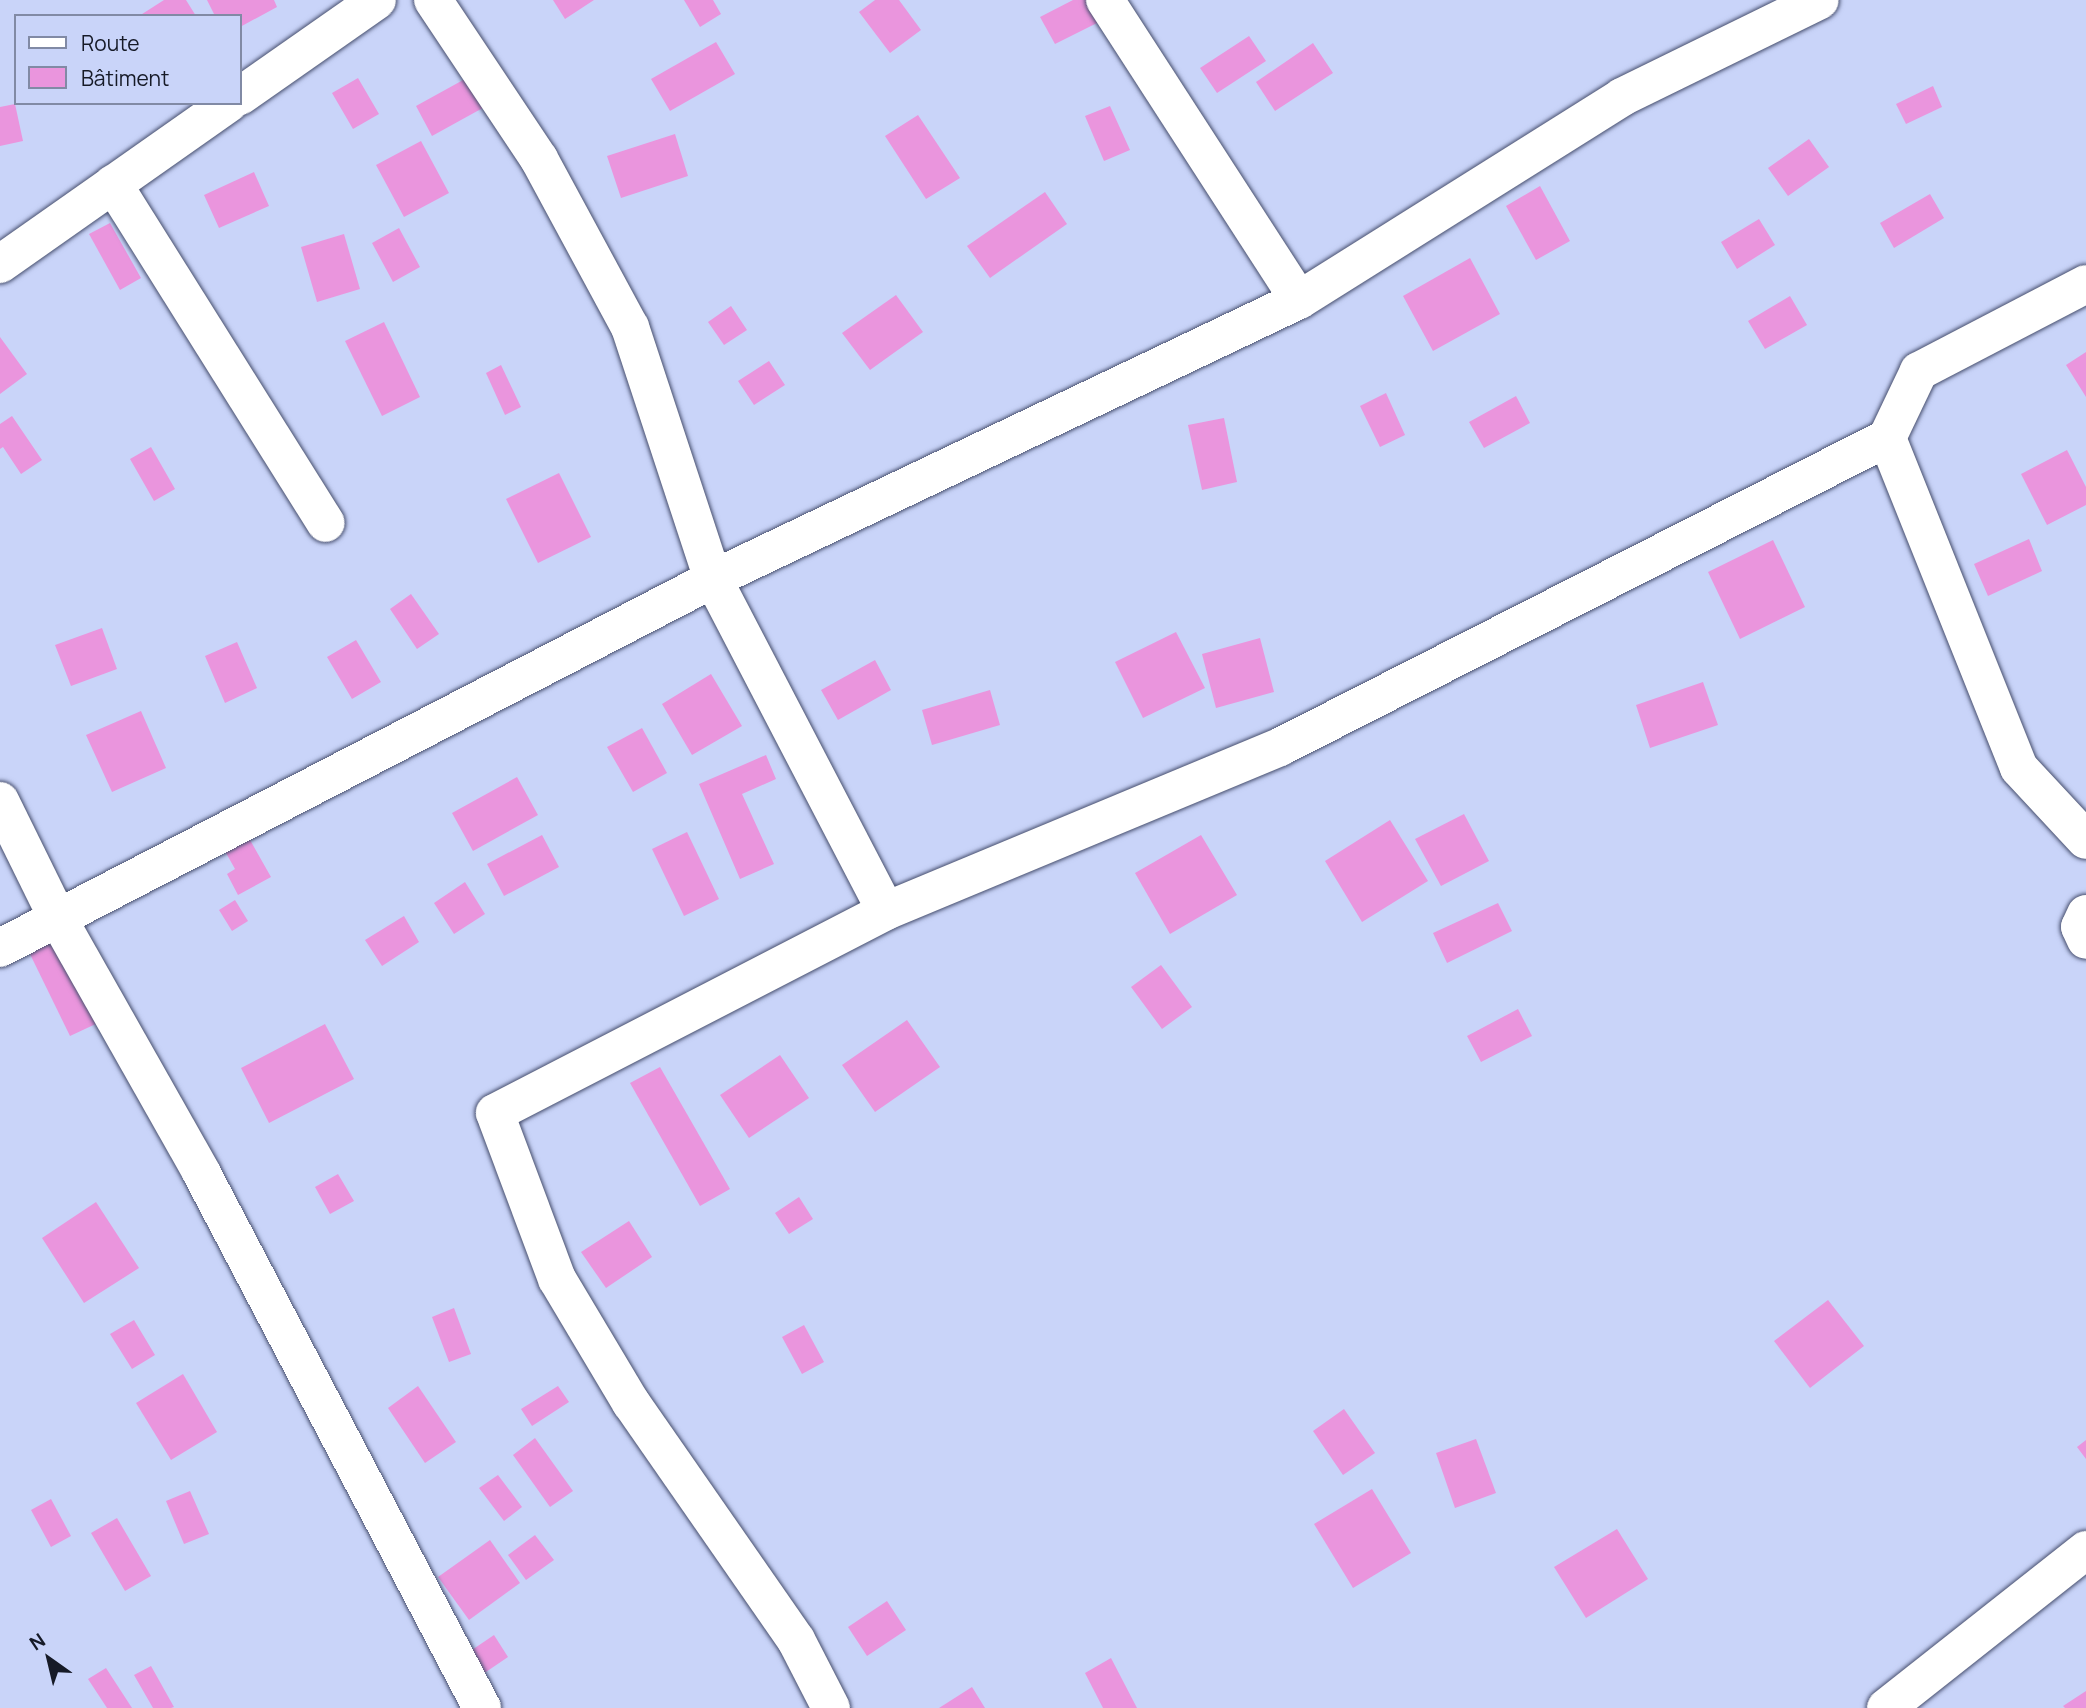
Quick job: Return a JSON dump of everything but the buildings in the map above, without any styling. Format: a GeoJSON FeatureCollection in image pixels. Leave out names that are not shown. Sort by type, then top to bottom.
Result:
{"type":"FeatureCollection","features":[{"type":"Feature","properties":{"kind":"street"},"geometry":{"type":"LineString","coordinates":[[242,95],[377,0]]}},
{"type":"Feature","properties":{"kind":"street"},"geometry":{"type":"LineString","coordinates":[[433,0],[539,159],[630,327],[713,579],[886,911]]}},
{"type":"Feature","properties":{"kind":"street"},"geometry":{"type":"LineString","coordinates":[[1105,0],[1298,300]]}},
{"type":"Feature","properties":{"kind":"street"},"geometry":{"type":"LineString","coordinates":[[0,948],[57,917],[245,825],[713,579],[1298,300],[1622,97],[1819,0]]}},
{"type":"Feature","properties":{"kind":"street"},"geometry":{"type":"LineString","coordinates":[[0,264],[226,105]]}},
{"type":"Feature","properties":{"kind":"street"},"geometry":{"type":"LineString","coordinates":[[113,184],[326,523]]}},
{"type":"Feature","properties":{"kind":"street"},"geometry":{"type":"LineString","coordinates":[[831,1708],[796,1640],[631,1403],[557,1279],[495,1113],[886,911],[1280,747],[1887,438],[1919,371],[2086,284]]}},
{"type":"Feature","properties":{"kind":"street"},"geometry":{"type":"LineString","coordinates":[[1887,438],[2019,768],[2086,840]]}},
{"type":"Feature","properties":{"kind":"street"},"geometry":{"type":"LineString","coordinates":[[0,801],[57,917],[201,1172],[482,1708]]}},
{"type":"Feature","properties":{"kind":"street"},"geometry":{"type":"LineString","coordinates":[[2086,914],[2080,927],[2086,940]]}},
{"type":"Feature","properties":{"kind":"street"},"geometry":{"type":"LineString","coordinates":[[1886,1708],[2086,1550]]}}]}
